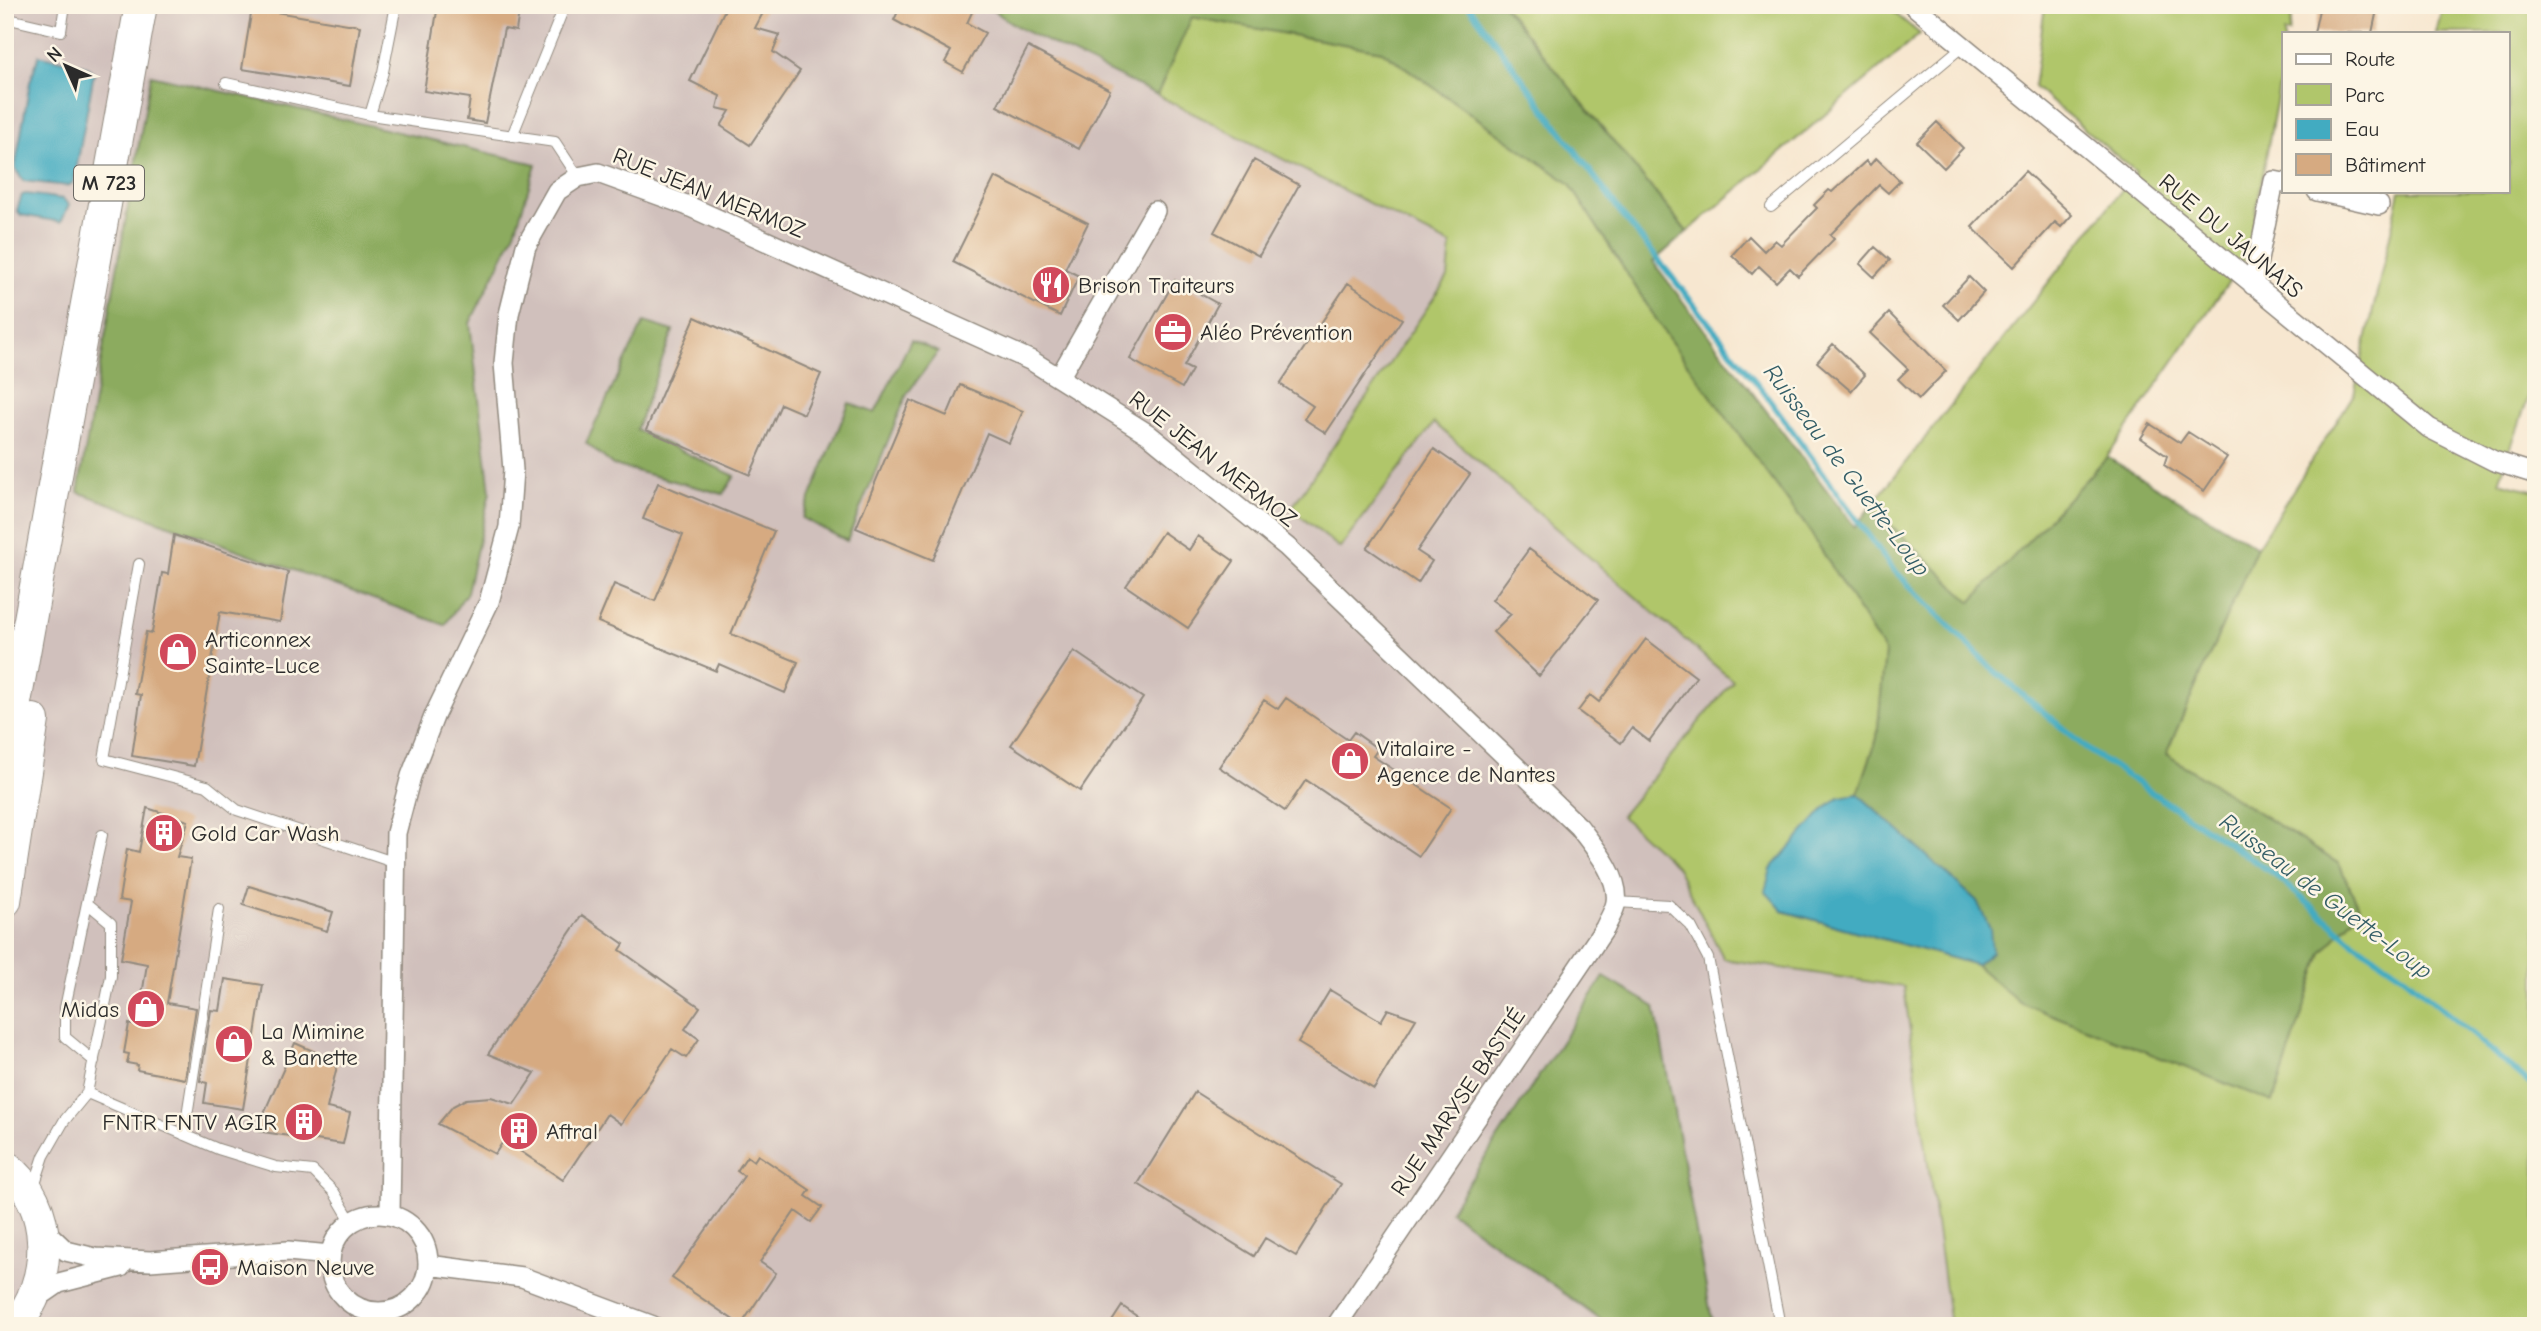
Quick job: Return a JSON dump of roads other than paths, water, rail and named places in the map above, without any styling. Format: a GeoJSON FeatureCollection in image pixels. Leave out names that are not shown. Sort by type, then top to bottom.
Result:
{"type":"FeatureCollection","features":[{"type":"Feature","properties":{"kind":"main road","name":"M 723"},"geometry":{"type":"LineString","coordinates":[[5,758],[141,5]]}},
{"type":"Feature","properties":{"kind":"main road","name":"M 723"},"geometry":{"type":"LineString","coordinates":[[5,901],[61,545],[77,361]]}},
{"type":"Feature","properties":{"kind":"main road"},"geometry":{"type":"LineString","coordinates":[[5,1166],[31,1197],[42,1228],[44,1261],[22,1314]]}},
{"type":"Feature","properties":{"kind":"street","name":"RUE DU JAUNAIS"},"geometry":{"type":"LineString","coordinates":[[1913,5],[2429,428],[2494,461],[2536,474]]}},
{"type":"Feature","properties":{"kind":"street","name":"RUE JEAN MERMOZ"},"geometry":{"type":"LineString","coordinates":[[390,1214],[396,833],[411,776],[435,714],[489,603],[509,527],[513,471],[504,363],[509,314],[526,246],[557,191],[578,177],[597,173],[686,205],[900,299],[1032,361],[1148,434],[1287,547],[1579,827],[1612,879],[1616,902]]}},
{"type":"Feature","properties":{"kind":"street"},"geometry":{"type":"LineString","coordinates":[[2253,285],[2274,181],[2282,183]]}},
{"type":"Feature","properties":{"kind":"street"},"geometry":{"type":"LineString","coordinates":[[2321,192],[2379,205]]}},
{"type":"Feature","properties":{"kind":"street"},"geometry":{"type":"LineString","coordinates":[[1059,378],[1155,211]]}},
{"type":"Feature","properties":{"kind":"street","name":"RUE MARYSE BASTIÉ"},"geometry":{"type":"LineString","coordinates":[[1336,1326],[1605,928],[1616,902]]}},
{"type":"Feature","properties":{"kind":"street"},"geometry":{"type":"LineString","coordinates":[[390,1214],[403,1219],[422,1239],[428,1265],[425,1280],[408,1303],[394,1310],[361,1318],[341,1296],[329,1270],[330,1255],[341,1230],[351,1221],[363,1216],[390,1214]]}},
{"type":"Feature","properties":{"kind":"street"},"geometry":{"type":"LineString","coordinates":[[42,1228],[57,1244],[80,1256],[150,1261]]}},
{"type":"Feature","properties":{"kind":"street"},"geometry":{"type":"LineString","coordinates":[[22,1314],[59,1283],[80,1275],[150,1261],[288,1251],[330,1255]]}},
{"type":"Feature","properties":{"kind":"street"},"geometry":{"type":"LineString","coordinates":[[428,1265],[522,1277],[653,1326]]}},
{"type":"Feature","properties":{"kind":"lane"},"geometry":{"type":"LineString","coordinates":[[5,18],[61,32],[65,5]]}},
{"type":"Feature","properties":{"kind":"lane"},"geometry":{"type":"LineString","coordinates":[[370,115],[383,72],[396,5]]}},
{"type":"Feature","properties":{"kind":"lane"},"geometry":{"type":"LineString","coordinates":[[512,136],[565,5]]}},
{"type":"Feature","properties":{"kind":"lane"},"geometry":{"type":"LineString","coordinates":[[1771,207],[1963,46]]}},
{"type":"Feature","properties":{"kind":"lane"},"geometry":{"type":"LineString","coordinates":[[226,83],[370,115],[555,142],[578,177]]}},
{"type":"Feature","properties":{"kind":"lane"},"geometry":{"type":"LineString","coordinates":[[139,564],[104,759],[207,786],[237,810],[396,863]]}},
{"type":"Feature","properties":{"kind":"lane"},"geometry":{"type":"LineString","coordinates":[[94,1061],[65,1037],[65,1008],[102,835]]}},
{"type":"Feature","properties":{"kind":"lane"},"geometry":{"type":"LineString","coordinates":[[1616,902],[1650,901],[1669,905],[1691,926],[1707,958],[1780,1326]]}},
{"type":"Feature","properties":{"kind":"lane"},"geometry":{"type":"LineString","coordinates":[[31,1197],[44,1156],[64,1121],[88,1093],[111,976],[111,923],[87,903]]}},
{"type":"Feature","properties":{"kind":"lane"},"geometry":{"type":"LineString","coordinates":[[184,1135],[219,909]]}},
{"type":"Feature","properties":{"kind":"lane"},"geometry":{"type":"LineString","coordinates":[[88,1093],[218,1149],[276,1167],[313,1171],[334,1192],[351,1221]]}},
{"type":"Feature","properties":{"kind":"water"},"geometry":{"type":"Polygon","coordinates":[[[39,55],[85,66],[94,73],[74,182],[68,186],[23,181],[15,168],[30,82],[39,55]]]}},
{"type":"Feature","properties":{"kind":"water"},"geometry":{"type":"Polygon","coordinates":[[[22,195],[63,199],[69,205],[61,222],[21,215],[17,210],[22,195]]]}},
{"type":"Feature","properties":{"kind":"water"},"geometry":{"type":"Polygon","coordinates":[[[1858,794],[1977,901],[1990,929],[1992,952],[1976,965],[1783,911],[1765,891],[1771,869],[1824,809],[1839,797],[1858,794]]]}},
{"type":"Feature","properties":{"kind":"waterway","name":"Ruisseau de Guette-Loup"},"geometry":{"type":"LineString","coordinates":[[1468,5],[1624,217],[1767,396],[1892,568],[1991,668],[2091,752],[2274,874],[2352,941],[2406,978],[2536,1089]]}},
{"type":"Feature","properties":{"kind":"place","name":"Brison Traiteurs"},"geometry":{"type":"Point","coordinates":[1051,285]}},
{"type":"Feature","properties":{"kind":"place","name":"Aléo Prévention"},"geometry":{"type":"Point","coordinates":[1173,332]}},
{"type":"Feature","properties":{"kind":"place","name":"Articonnex Sainte-Luce"},"geometry":{"type":"Point","coordinates":[178,652]}},
{"type":"Feature","properties":{"kind":"place","name":"Vitalaire - Agence de Nantes"},"geometry":{"type":"Point","coordinates":[1350,761]}},
{"type":"Feature","properties":{"kind":"place","name":"Gold Car Wash"},"geometry":{"type":"Point","coordinates":[164,833]}},
{"type":"Feature","properties":{"kind":"place","name":"Midas"},"geometry":{"type":"Point","coordinates":[146,1009]}},
{"type":"Feature","properties":{"kind":"place","name":"La Mimine & Banette"},"geometry":{"type":"Point","coordinates":[234,1044]}},
{"type":"Feature","properties":{"kind":"place","name":"FNTR FNTV AGIR"},"geometry":{"type":"Point","coordinates":[304,1122]}},
{"type":"Feature","properties":{"kind":"place","name":"Aftral"},"geometry":{"type":"Point","coordinates":[519,1131]}},
{"type":"Feature","properties":{"kind":"place","name":"Maison Neuve"},"geometry":{"type":"Point","coordinates":[210,1267]}}]}
